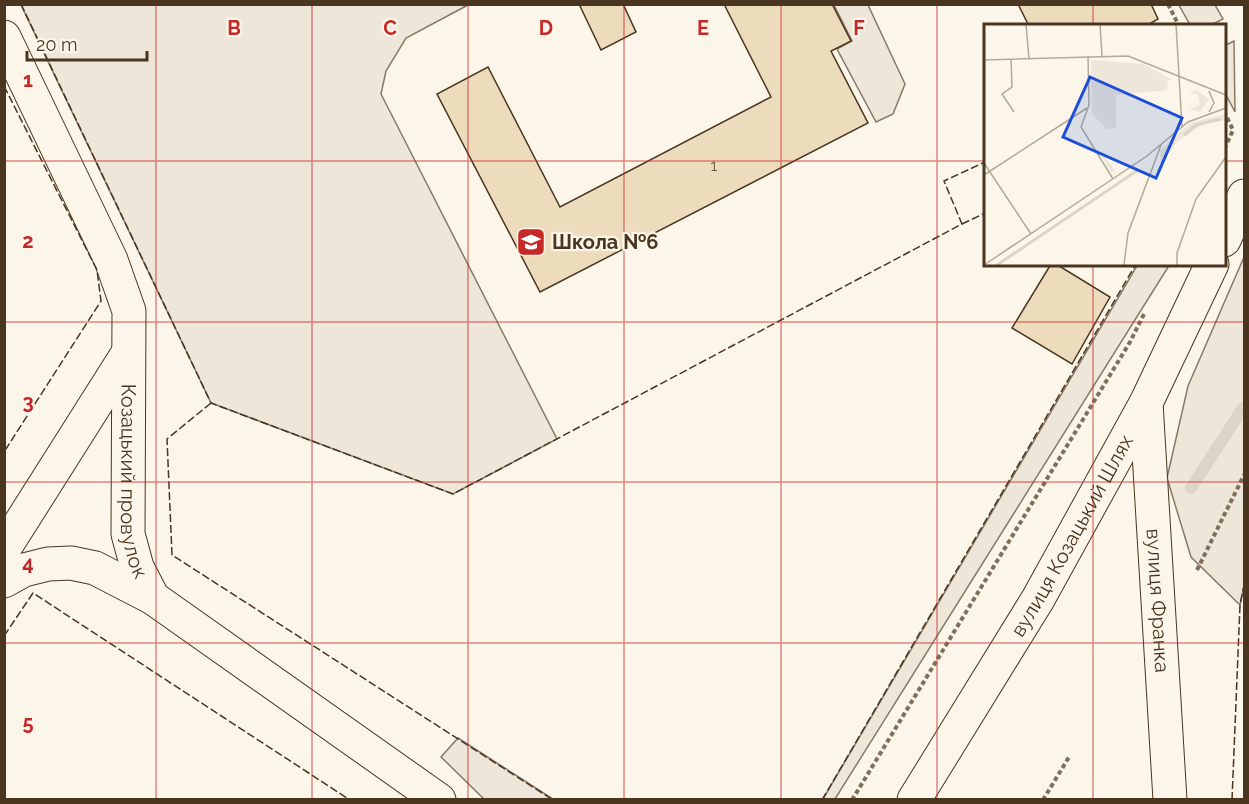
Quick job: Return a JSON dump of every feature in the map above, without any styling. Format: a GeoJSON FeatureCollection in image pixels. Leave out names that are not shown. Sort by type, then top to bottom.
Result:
{"type":"FeatureCollection","features":[{"type":"Feature","properties":{"kind":"street","name":"Козацький провулок"},"geometry":{"type":"LineString","coordinates":[[4,37],[111,260],[129,312],[128,534],[137,567],[153,598],[440,800]]}},
{"type":"Feature","properties":{"kind":"street"},"geometry":{"type":"LineString","coordinates":[[1225,238],[1245,196]]}},
{"type":"Feature","properties":{"kind":"street","name":"вулиця Козацький Шлях"},"geometry":{"type":"LineString","coordinates":[[914,800],[1038,599],[1146,403],[1211,266]]}},
{"type":"Feature","properties":{"kind":"street"},"geometry":{"type":"LineString","coordinates":[[4,549],[128,353]]}},
{"type":"Feature","properties":{"kind":"street","name":"вулиця Франка"},"geometry":{"type":"LineString","coordinates":[[1146,403],[1170,800]]}},
{"type":"Feature","properties":{"kind":"street"},"geometry":{"type":"LineString","coordinates":[[4,581],[24,570],[48,564],[71,563],[95,568],[153,598]]}},
{"type":"Feature","properties":{"kind":"path"},"geometry":{"type":"LineString","coordinates":[[1168,4],[1178,24]]}},
{"type":"Feature","properties":{"kind":"path"},"geometry":{"type":"LineString","coordinates":[[1225,113],[1233,130],[1225,148]]}},
{"type":"Feature","properties":{"kind":"path"},"geometry":{"type":"LineString","coordinates":[[852,800],[1130,342],[1144,313]]}},
{"type":"Feature","properties":{"kind":"path"},"geometry":{"type":"LineString","coordinates":[[1197,570],[1245,476]]}},
{"type":"Feature","properties":{"kind":"path"},"geometry":{"type":"LineString","coordinates":[[1042,800],[1069,757]]}},
{"type":"Feature","properties":{"kind":"shaded area"},"geometry":{"type":"Polygon","coordinates":[[[21,5],[468,5],[406,38],[386,71],[381,94],[557,439],[453,494],[211,403],[21,5]]]}},
{"type":"Feature","properties":{"kind":"shaded area"},"geometry":{"type":"Polygon","coordinates":[[[834,5],[868,5],[905,84],[893,114],[876,122],[837,49],[852,41],[834,5]]]}},
{"type":"Feature","properties":{"kind":"shaded area"},"geometry":{"type":"Polygon","coordinates":[[[1179,5],[1215,5],[1223,19],[1213,24],[1189,24],[1179,5]]]}},
{"type":"Feature","properties":{"kind":"shaded area"},"geometry":{"type":"Polygon","coordinates":[[[1234,41],[1235,112],[1225,93],[1225,46],[1234,41]]]}},
{"type":"Feature","properties":{"kind":"shaded area"},"geometry":{"type":"Polygon","coordinates":[[[1244,257],[1244,586],[1240,605],[1191,557],[1167,478],[1188,386],[1244,257]]]}},
{"type":"Feature","properties":{"kind":"shaded area"},"geometry":{"type":"Polygon","coordinates":[[[1137,266],[1169,266],[835,799],[823,799],[1137,266]]]}},
{"type":"Feature","properties":{"kind":"shaded area"},"geometry":{"type":"Polygon","coordinates":[[[458,738],[553,799],[484,799],[441,757],[458,738]]]}},
{"type":"Feature","properties":{"kind":"building"},"geometry":{"type":"Polygon","coordinates":[[[579,4],[623,4],[636,32],[601,50],[579,4]]]}},
{"type":"Feature","properties":{"kind":"building"},"geometry":{"type":"Polygon","coordinates":[[[724,4],[832,4],[851,41],[831,51],[868,123],[540,292],[437,94],[488,67],[560,207],[771,97],[724,4]]]}},
{"type":"Feature","properties":{"kind":"building"},"geometry":{"type":"Polygon","coordinates":[[[1018,4],[1151,4],[1158,19],[1149,24],[1028,24],[1018,4]]]}},
{"type":"Feature","properties":{"kind":"building"},"geometry":{"type":"Polygon","coordinates":[[[1050,266],[1059,266],[1110,297],[1072,364],[1012,328],[1050,266]]]}},
{"type":"Feature","properties":{"kind":"waterway"},"geometry":{"type":"LineString","coordinates":[[1191,488],[1243,408]]}},
{"type":"Feature","properties":{"kind":"fence"},"geometry":{"type":"LineString","coordinates":[[21,4],[211,403],[453,494],[962,224],[944,181],[984,162]]}},
{"type":"Feature","properties":{"kind":"fence"},"geometry":{"type":"LineString","coordinates":[[4,86],[97,270],[101,301],[4,452]]}},
{"type":"Feature","properties":{"kind":"fence"},"geometry":{"type":"LineString","coordinates":[[962,224],[984,213]]}},
{"type":"Feature","properties":{"kind":"fence"},"geometry":{"type":"LineString","coordinates":[[822,800],[1135,266]]}},
{"type":"Feature","properties":{"kind":"fence"},"geometry":{"type":"LineString","coordinates":[[211,403],[167,439],[172,555],[553,800]]}},
{"type":"Feature","properties":{"kind":"fence"},"geometry":{"type":"LineString","coordinates":[[1232,800],[1240,605],[1244,585]]}},
{"type":"Feature","properties":{"kind":"fence"},"geometry":{"type":"LineString","coordinates":[[4,636],[33,593],[350,800]]}},
{"type":"Feature","properties":{"kind":"place","name":"Школа №6"},"geometry":{"type":"Point","coordinates":[531,242]}}]}
